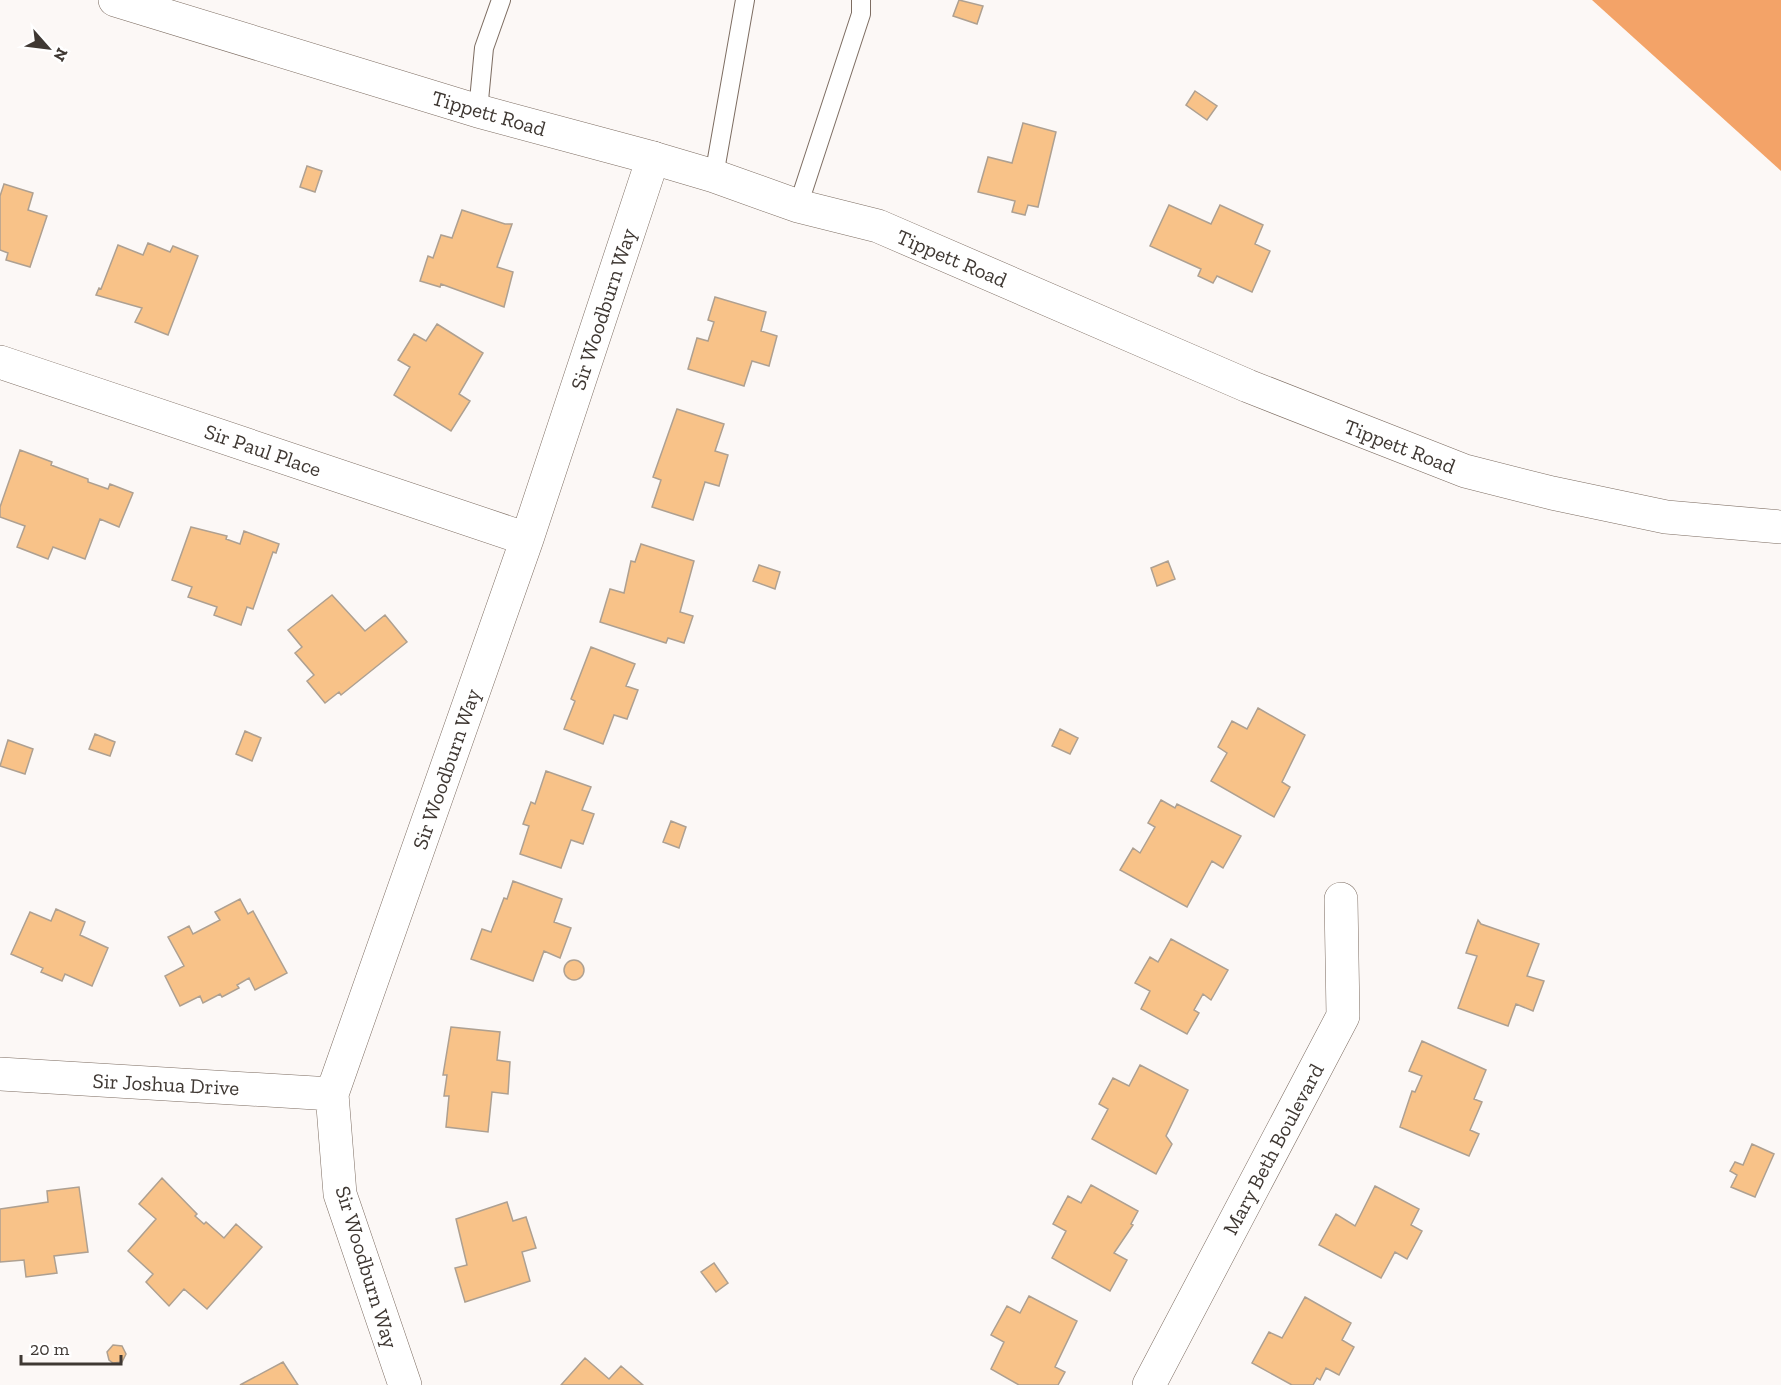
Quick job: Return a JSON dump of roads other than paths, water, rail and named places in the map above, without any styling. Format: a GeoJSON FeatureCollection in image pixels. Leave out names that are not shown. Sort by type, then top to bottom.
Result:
{"type":"FeatureCollection","features":[{"type":"Feature","properties":{"kind":"street","name":"Tippett Road"},"geometry":{"type":"LineString","coordinates":[[115,0],[478,111],[714,176],[798,206],[878,226],[1248,386],[1465,471],[1552,493],[1666,517],[1781,527]]}},
{"type":"Feature","properties":{"kind":"street","name":"Sir Woodburn Way"},"geometry":{"type":"LineString","coordinates":[[405,1385],[340,1194],[332,1094],[526,538],[653,158]]}},
{"type":"Feature","properties":{"kind":"street","name":"Sir Paul Place"},"geometry":{"type":"LineString","coordinates":[[0,362],[526,538]]}},
{"type":"Feature","properties":{"kind":"street","name":"Mary Beth Boulevard"},"geometry":{"type":"LineString","coordinates":[[1149,1385],[1343,1016],[1341,899]]}},
{"type":"Feature","properties":{"kind":"street","name":"Sir Joshua Drive"},"geometry":{"type":"LineString","coordinates":[[0,1074],[332,1094]]}},
{"type":"Feature","properties":{"kind":"lane"},"geometry":{"type":"LineString","coordinates":[[478,111],[484,48],[501,0]]}},
{"type":"Feature","properties":{"kind":"lane"},"geometry":{"type":"LineString","coordinates":[[714,176],[745,0]]}},
{"type":"Feature","properties":{"kind":"lane"},"geometry":{"type":"LineString","coordinates":[[798,206],[857,25],[861,0]]}}]}
